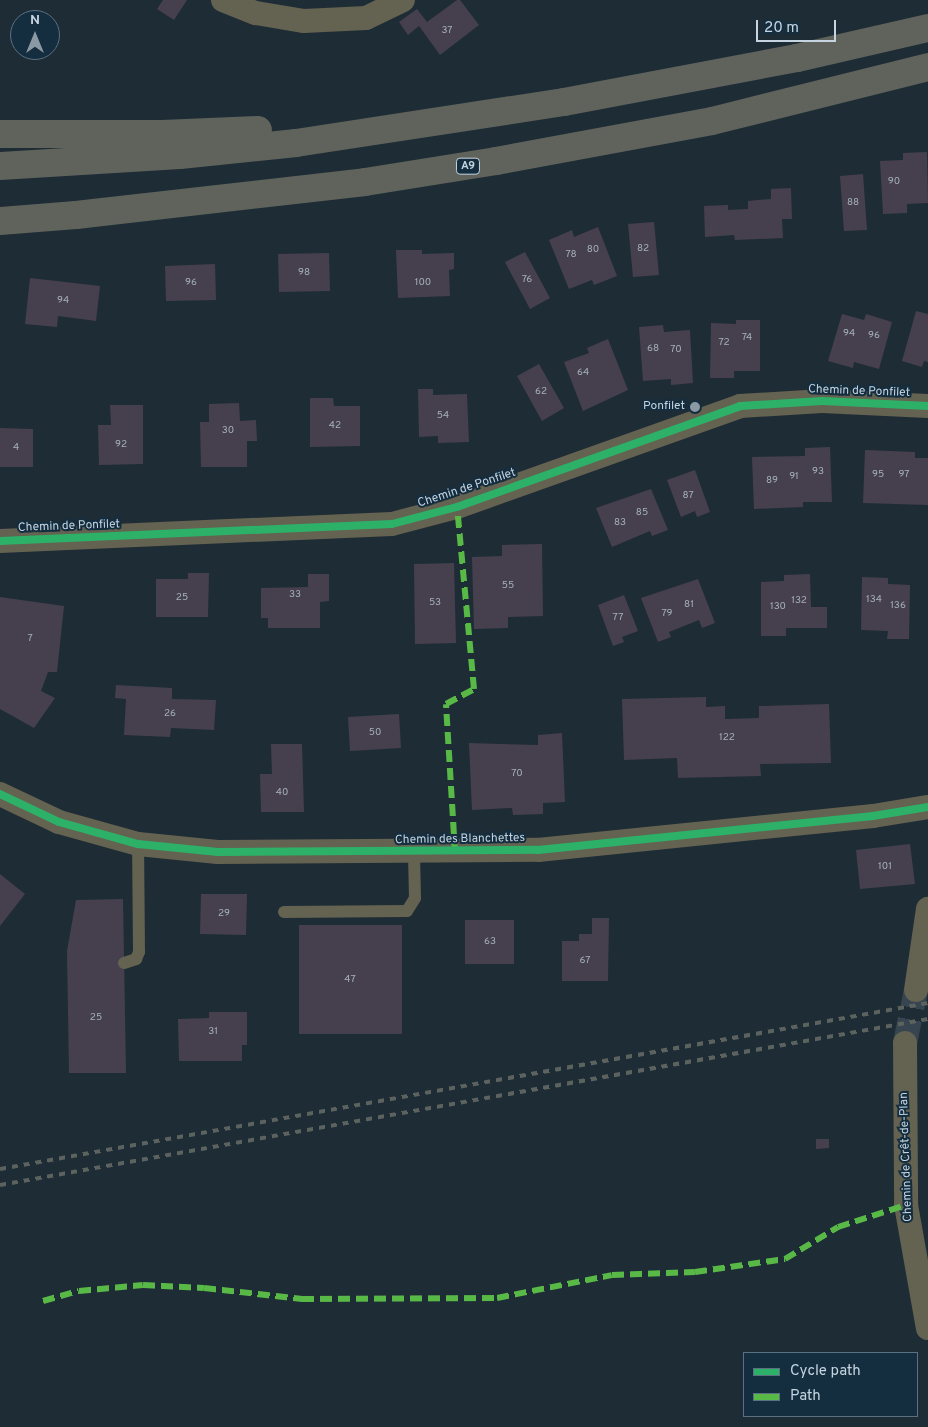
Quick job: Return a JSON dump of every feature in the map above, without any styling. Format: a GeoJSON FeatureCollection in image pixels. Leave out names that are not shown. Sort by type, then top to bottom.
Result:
{"type":"FeatureCollection","features":[{"type":"Feature","properties":{"kind":"highway"},"geometry":{"type":"LineString","coordinates":[[0,166],[200,153],[296,143],[690,79],[928,28]]}},
{"type":"Feature","properties":{"kind":"highway","name":"A9"},"geometry":{"type":"LineString","coordinates":[[0,221],[76,215],[365,182],[496,162],[712,121],[928,67]]}},
{"type":"Feature","properties":{"kind":"highway"},"geometry":{"type":"LineString","coordinates":[[0,134],[162,134],[467,116]]}},
{"type":"Feature","properties":{"kind":"street"},"geometry":{"type":"LineString","coordinates":[[222,0],[256,12],[304,20],[366,18],[403,0]]}},
{"type":"Feature","properties":{"kind":"street","name":"Chemin de Ponfilet"},"geometry":{"type":"LineString","coordinates":[[0,541],[392,524],[457,506],[602,452],[740,406],[822,401],[928,406]]}},
{"type":"Feature","properties":{"kind":"street","name":"Chemin des Blanchettes"},"geometry":{"type":"LineString","coordinates":[[0,794],[59,822],[138,844],[218,852],[414,853],[613,844],[928,807]]}},
{"type":"Feature","properties":{"kind":"street"},"geometry":{"type":"LineString","coordinates":[[916,990],[928,909]]}},
{"type":"Feature","properties":{"kind":"street","name":"Chemin de Crêt-de-Plan"},"geometry":{"type":"LineString","coordinates":[[905,1043],[928,1328]]}},
{"type":"Feature","properties":{"kind":"lane"},"geometry":{"type":"LineString","coordinates":[[124,963],[136,959],[140,952],[138,844]]}},
{"type":"Feature","properties":{"kind":"lane"},"geometry":{"type":"LineString","coordinates":[[284,912],[407,911],[415,898],[414,853]]}},
{"type":"Feature","properties":{"kind":"building"},"geometry":{"type":"Polygon","coordinates":[[[163,0],[187,0],[174,20],[157,9],[163,0]]]}},
{"type":"Feature","properties":{"kind":"building"},"geometry":{"type":"Polygon","coordinates":[[[457,0],[460,0],[479,25],[440,55],[419,26],[408,35],[399,22],[417,9],[427,22],[457,0]]]}},
{"type":"Feature","properties":{"kind":"building"},"geometry":{"type":"Polygon","coordinates":[[[927,152],[928,203],[907,204],[907,213],[883,214],[880,161],[903,160],[903,153],[927,152]]]}},
{"type":"Feature","properties":{"kind":"building"},"geometry":{"type":"Polygon","coordinates":[[[863,174],[867,230],[844,231],[840,176],[863,174]]]}},
{"type":"Feature","properties":{"kind":"building"},"geometry":{"type":"Polygon","coordinates":[[[791,188],[792,219],[782,219],[783,238],[735,240],[734,235],[705,237],[704,206],[728,205],[728,210],[748,209],[748,201],[771,199],[771,189],[791,188]]]}},
{"type":"Feature","properties":{"kind":"building"},"geometry":{"type":"Polygon","coordinates":[[[654,222],[659,275],[633,277],[628,224],[654,222]]]}},
{"type":"Feature","properties":{"kind":"building"},"geometry":{"type":"Polygon","coordinates":[[[598,227],[617,276],[594,285],[592,280],[569,289],[549,240],[572,230],[574,237],[598,227]]]}},
{"type":"Feature","properties":{"kind":"building"},"geometry":{"type":"Polygon","coordinates":[[[396,250],[422,250],[422,254],[454,253],[454,269],[449,270],[450,296],[398,298],[396,250]]]}},
{"type":"Feature","properties":{"kind":"building"},"geometry":{"type":"Polygon","coordinates":[[[525,252],[550,298],[530,309],[505,262],[525,252]]]}},
{"type":"Feature","properties":{"kind":"building"},"geometry":{"type":"Polygon","coordinates":[[[329,253],[330,291],[279,292],[278,254],[329,253]]]}},
{"type":"Feature","properties":{"kind":"building"},"geometry":{"type":"Polygon","coordinates":[[[215,264],[216,300],[166,301],[165,266],[215,264]]]}},
{"type":"Feature","properties":{"kind":"building"},"geometry":{"type":"Polygon","coordinates":[[[30,278],[100,286],[96,321],[58,316],[57,327],[25,324],[30,278]]]}},
{"type":"Feature","properties":{"kind":"building"},"geometry":{"type":"Polygon","coordinates":[[[916,311],[928,314],[928,362],[924,361],[922,367],[902,361],[916,311]]]}},
{"type":"Feature","properties":{"kind":"building"},"geometry":{"type":"Polygon","coordinates":[[[842,314],[864,320],[866,314],[892,322],[879,369],[854,362],[853,368],[828,361],[842,314]]]}},
{"type":"Feature","properties":{"kind":"building"},"geometry":{"type":"Polygon","coordinates":[[[736,320],[760,320],[760,371],[734,371],[734,378],[710,378],[711,323],[736,324],[736,320]]]}},
{"type":"Feature","properties":{"kind":"building"},"geometry":{"type":"Polygon","coordinates":[[[663,325],[664,332],[690,330],[693,383],[671,385],[671,379],[643,381],[639,327],[663,325]]]}},
{"type":"Feature","properties":{"kind":"building"},"geometry":{"type":"Polygon","coordinates":[[[608,339],[628,390],[583,411],[564,362],[589,353],[587,348],[608,339]]]}},
{"type":"Feature","properties":{"kind":"building"},"geometry":{"type":"Polygon","coordinates":[[[539,364],[564,408],[542,421],[517,376],[539,364]]]}},
{"type":"Feature","properties":{"kind":"building"},"geometry":{"type":"Polygon","coordinates":[[[418,389],[433,389],[433,395],[467,394],[469,442],[438,443],[438,436],[419,437],[418,389]]]}},
{"type":"Feature","properties":{"kind":"building"},"geometry":{"type":"Polygon","coordinates":[[[310,398],[333,398],[334,406],[360,406],[360,446],[310,447],[310,398]]]}},
{"type":"Feature","properties":{"kind":"building"},"geometry":{"type":"Polygon","coordinates":[[[239,403],[240,421],[256,420],[257,441],[247,441],[247,467],[201,467],[200,422],[209,422],[209,404],[239,403]]]}},
{"type":"Feature","properties":{"kind":"building"},"geometry":{"type":"Polygon","coordinates":[[[110,405],[143,405],[143,464],[99,465],[98,425],[111,425],[110,405]]]}},
{"type":"Feature","properties":{"kind":"building"},"geometry":{"type":"Polygon","coordinates":[[[0,428],[33,429],[33,467],[0,467],[0,428]]]}},
{"type":"Feature","properties":{"kind":"building"},"geometry":{"type":"Polygon","coordinates":[[[830,447],[832,502],[803,502],[803,507],[754,509],[752,457],[805,456],[805,448],[830,447]]]}},
{"type":"Feature","properties":{"kind":"building"},"geometry":{"type":"Polygon","coordinates":[[[865,450],[915,452],[915,458],[928,458],[928,505],[863,503],[865,450]]]}},
{"type":"Feature","properties":{"kind":"building"},"geometry":{"type":"Polygon","coordinates":[[[695,470],[710,512],[697,517],[695,511],[681,517],[667,480],[695,470]]]}},
{"type":"Feature","properties":{"kind":"building"},"geometry":{"type":"Polygon","coordinates":[[[651,489],[668,530],[652,536],[650,531],[612,547],[596,508],[651,489]]]}},
{"type":"Feature","properties":{"kind":"building"},"geometry":{"type":"Polygon","coordinates":[[[542,544],[543,616],[508,617],[508,628],[474,629],[472,557],[502,556],[502,545],[542,544]]]}},
{"type":"Feature","properties":{"kind":"building"},"geometry":{"type":"Polygon","coordinates":[[[454,563],[456,643],[415,644],[414,564],[454,563]]]}},
{"type":"Feature","properties":{"kind":"building"},"geometry":{"type":"Polygon","coordinates":[[[188,573],[209,573],[208,617],[156,617],[156,579],[188,579],[188,573]]]}},
{"type":"Feature","properties":{"kind":"building"},"geometry":{"type":"Polygon","coordinates":[[[308,574],[329,574],[329,601],[320,602],[320,628],[268,628],[268,618],[261,618],[261,588],[308,587],[308,574]]]}},
{"type":"Feature","properties":{"kind":"building"},"geometry":{"type":"Polygon","coordinates":[[[810,574],[811,607],[827,607],[827,628],[786,628],[786,636],[761,636],[761,582],[784,581],[784,575],[810,574]]]}},
{"type":"Feature","properties":{"kind":"building"},"geometry":{"type":"Polygon","coordinates":[[[862,577],[888,578],[888,584],[910,585],[909,639],[887,639],[888,631],[861,630],[862,577]]]}},
{"type":"Feature","properties":{"kind":"building"},"geometry":{"type":"Polygon","coordinates":[[[698,579],[715,623],[702,628],[699,620],[669,632],[671,637],[658,642],[641,598],[698,579]]]}},
{"type":"Feature","properties":{"kind":"building"},"geometry":{"type":"Polygon","coordinates":[[[624,595],[638,631],[622,637],[624,642],[613,646],[598,605],[624,595]]]}},
{"type":"Feature","properties":{"kind":"building"},"geometry":{"type":"Polygon","coordinates":[[[0,597],[64,606],[57,672],[48,672],[41,691],[55,698],[34,728],[0,709],[0,597]]]}},
{"type":"Feature","properties":{"kind":"building"},"geometry":{"type":"Polygon","coordinates":[[[116,685],[172,688],[172,699],[216,700],[214,730],[171,728],[170,737],[124,735],[126,699],[115,698],[116,685]]]}},
{"type":"Feature","properties":{"kind":"building"},"geometry":{"type":"Polygon","coordinates":[[[706,697],[706,707],[725,706],[725,719],[759,718],[759,706],[829,704],[831,763],[760,764],[761,776],[678,778],[677,758],[624,760],[622,699],[706,697]]]}},
{"type":"Feature","properties":{"kind":"building"},"geometry":{"type":"Polygon","coordinates":[[[399,714],[401,748],[350,751],[348,717],[399,714]]]}},
{"type":"Feature","properties":{"kind":"building"},"geometry":{"type":"Polygon","coordinates":[[[562,733],[565,802],[543,803],[543,814],[513,815],[512,808],[472,810],[469,743],[538,745],[538,735],[562,733]]]}},
{"type":"Feature","properties":{"kind":"building"},"geometry":{"type":"Polygon","coordinates":[[[271,744],[302,744],[304,812],[261,812],[260,774],[272,774],[271,744]]]}},
{"type":"Feature","properties":{"kind":"building"},"geometry":{"type":"Polygon","coordinates":[[[910,844],[915,884],[860,889],[856,850],[910,844]]]}},
{"type":"Feature","properties":{"kind":"building"},"geometry":{"type":"Polygon","coordinates":[[[0,874],[25,894],[0,926],[0,874]]]}},
{"type":"Feature","properties":{"kind":"building"},"geometry":{"type":"Polygon","coordinates":[[[201,894],[247,894],[246,935],[200,934],[201,894]]]}},
{"type":"Feature","properties":{"kind":"building"},"geometry":{"type":"Polygon","coordinates":[[[123,899],[126,1073],[69,1073],[67,951],[76,900],[123,899]]]}},
{"type":"Feature","properties":{"kind":"building"},"geometry":{"type":"Polygon","coordinates":[[[592,918],[609,918],[608,981],[562,981],[562,941],[579,941],[579,934],[592,934],[592,918]]]}},
{"type":"Feature","properties":{"kind":"building"},"geometry":{"type":"Polygon","coordinates":[[[465,920],[514,920],[514,964],[465,964],[465,920]]]}},
{"type":"Feature","properties":{"kind":"building"},"geometry":{"type":"Polygon","coordinates":[[[299,925],[402,925],[402,1034],[299,1034],[299,925]]]}},
{"type":"Feature","properties":{"kind":"building"},"geometry":{"type":"Polygon","coordinates":[[[209,1012],[247,1012],[247,1045],[242,1045],[242,1061],[179,1061],[178,1019],[209,1018],[209,1012]]]}},
{"type":"Feature","properties":{"kind":"building"},"geometry":{"type":"Polygon","coordinates":[[[816,1139],[829,1139],[829,1148],[816,1149],[816,1139]]]}},
{"type":"Feature","properties":{"kind":"tunnel"},"geometry":{"type":"LineString","coordinates":[[905,1043],[916,990]]}},
{"type":"Feature","properties":{"kind":"railway"},"geometry":{"type":"LineString","coordinates":[[0,1169],[928,1003]]}},
{"type":"Feature","properties":{"kind":"railway"},"geometry":{"type":"LineString","coordinates":[[0,1185],[928,1019]]}},
{"type":"Feature","properties":{"kind":"marked path"},"geometry":{"type":"LineString","coordinates":[[455,852],[446,704],[474,689],[457,507]]}},
{"type":"Feature","properties":{"kind":"marked path"},"geometry":{"type":"LineString","coordinates":[[43,1301],[79,1291],[143,1285],[204,1288],[302,1299],[497,1298],[612,1275],[695,1272],[785,1259],[838,1227],[906,1205]]}},
{"type":"Feature","properties":{"kind":"cycle path"},"geometry":{"type":"LineString","coordinates":[[0,541],[392,524],[457,507],[740,406],[822,401],[928,406]]}},
{"type":"Feature","properties":{"kind":"cycle path"},"geometry":{"type":"LineString","coordinates":[[0,794],[59,822],[138,844],[218,852],[538,850],[873,816],[928,807]]}},
{"type":"Feature","properties":{"kind":"place","name":"Ponfilet"},"geometry":{"type":"Point","coordinates":[695,407]}}]}
